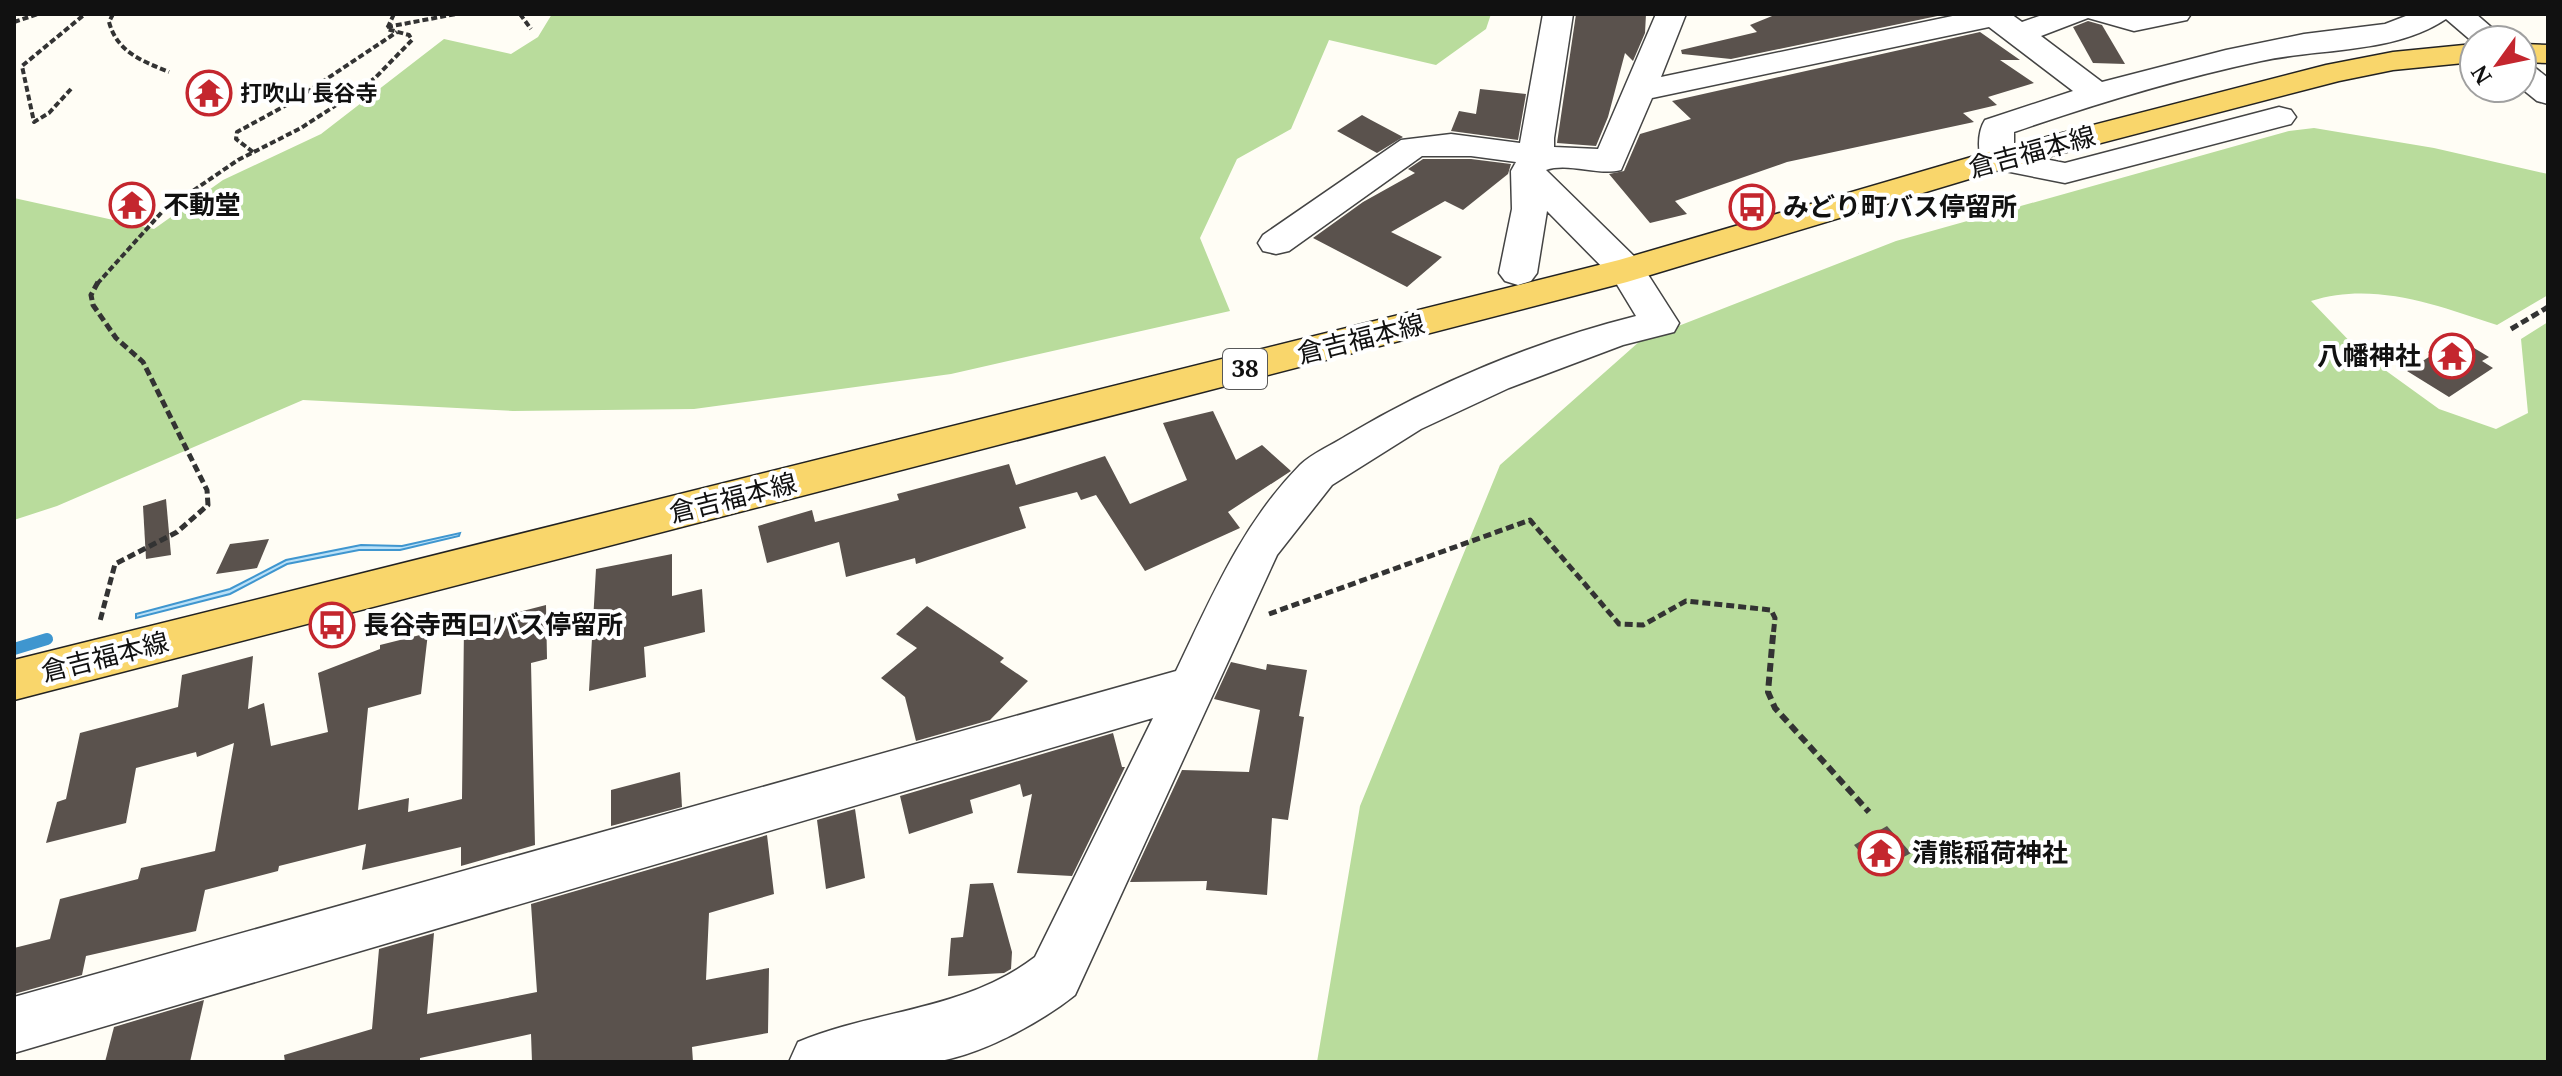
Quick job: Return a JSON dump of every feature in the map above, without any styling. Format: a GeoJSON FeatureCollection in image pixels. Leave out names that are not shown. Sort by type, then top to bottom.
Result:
{"type":"FeatureCollection","features":[{"type":"Feature","properties":{"kind":"main road","name":"倉吉福本線"},"geometry":{"type":"LineString","coordinates":[[17,687],[90,661],[1627,270],[1997,160],[2337,72],[2393,61],[2458,40]]}},
{"type":"Feature","properties":{"kind":"street"},"geometry":{"type":"LineString","coordinates":[[1518,273],[1558,14]]}},
{"type":"Feature","properties":{"kind":"street"},"geometry":{"type":"LineString","coordinates":[[1276,243],[1413,147],[1440,142],[1533,163],[1594,156],[1609,163],[1671,14]]}},
{"type":"Feature","properties":{"kind":"street"},"geometry":{"type":"LineString","coordinates":[[1640,91],[2002,21],[2075,14]]}},
{"type":"Feature","properties":{"kind":"street"},"geometry":{"type":"LineString","coordinates":[[2100,14],[2134,22],[2176,14]]}},
{"type":"Feature","properties":{"kind":"street"},"geometry":{"type":"LineString","coordinates":[[2279,117],[2065,173],[1997,160],[1997,127],[2095,92],[2306,43],[2398,33],[2434,14]]}},
{"type":"Feature","properties":{"kind":"street"},"geometry":{"type":"LineString","coordinates":[[2002,21],[2095,92]]}},
{"type":"Feature","properties":{"kind":"street"},"geometry":{"type":"LineString","coordinates":[[818,1062],[1002,1013],[1037,994],[1055,976],[1259,546],[1317,474],[1407,419],[1495,378],[1612,335],[1660,323],[1627,270],[1533,163]]}},
{"type":"Feature","properties":{"kind":"street"},"geometry":{"type":"LineString","coordinates":[[14,1025],[1194,686]]}},
{"type":"Feature","properties":{"kind":"path"},"geometry":{"type":"LineString","coordinates":[[14,22],[38,14]]}},
{"type":"Feature","properties":{"kind":"path"},"geometry":{"type":"LineString","coordinates":[[71,89],[49,113],[34,122],[22,66],[85,14]]}},
{"type":"Feature","properties":{"kind":"path"},"geometry":{"type":"LineString","coordinates":[[113,14],[109,22],[117,44],[169,72]]}},
{"type":"Feature","properties":{"kind":"path"},"geometry":{"type":"LineString","coordinates":[[387,27],[394,14]]}},
{"type":"Feature","properties":{"kind":"path"},"geometry":{"type":"LineString","coordinates":[[387,27],[456,14]]}},
{"type":"Feature","properties":{"kind":"path"},"geometry":{"type":"LineString","coordinates":[[520,14],[531,29]]}},
{"type":"Feature","properties":{"kind":"path"},"geometry":{"type":"LineString","coordinates":[[90,661],[115,564],[177,532],[208,505],[207,490],[143,362],[107,328],[93,305],[91,295],[103,273],[162,212],[253,152],[301,128],[375,78],[412,40],[387,27]]}},
{"type":"Feature","properties":{"kind":"path"},"geometry":{"type":"LineString","coordinates":[[253,152],[236,139],[237,132],[292,102],[397,32]]}},
{"type":"Feature","properties":{"kind":"path"},"geometry":{"type":"LineString","coordinates":[[2511,329],[2548,307]]}},
{"type":"Feature","properties":{"kind":"path"},"geometry":{"type":"LineString","coordinates":[[1223,626],[1243,623],[1530,520],[1619,624],[1643,625],[1686,601],[1771,610],[1775,618],[1768,692],[1775,708],[1869,812]]}},
{"type":"Feature","properties":{"kind":"green space"},"geometry":{"type":"Polygon","coordinates":[[[552,14],[1491,14],[1486,29],[1436,65],[1329,40],[1291,129],[1237,159],[1200,238],[1230,311],[951,374],[694,409],[513,411],[303,400],[57,506],[14,520],[14,198],[154,229],[223,180],[321,134],[444,39],[511,54],[538,37],[552,14]]]}},
{"type":"Feature","properties":{"kind":"green space"},"geometry":{"type":"Polygon","coordinates":[[[2314,128],[2434,148],[2548,174],[2548,295],[2497,325],[2405,298],[2358,294],[2311,301],[2360,352],[2439,409],[2496,429],[2528,413],[2521,339],[2548,322],[2548,1062],[1317,1062],[1360,806],[1500,465],[1640,341],[1896,241],[2289,131],[2314,128]]]}},
{"type":"Feature","properties":{"kind":"water"},"geometry":{"type":"Polygon","coordinates":[[[460,533],[459,536],[400,550],[359,550],[287,564],[230,594],[136,618],[136,614],[230,589],[286,560],[361,545],[402,546],[460,533]]]}},
{"type":"Feature","properties":{"kind":"building"},"geometry":{"type":"Polygon","coordinates":[[[1576,14],[1646,14],[1645,33],[1633,61],[1625,53],[1608,117],[1596,146],[1557,143],[1576,14]]]}},
{"type":"Feature","properties":{"kind":"building"},"geometry":{"type":"Polygon","coordinates":[[[1777,14],[1947,14],[1731,59],[1682,54],[1681,50],[1757,32],[1750,25],[1777,14]]]}},
{"type":"Feature","properties":{"kind":"building"},"geometry":{"type":"Polygon","coordinates":[[[2088,21],[2102,25],[2125,64],[2093,63],[2073,27],[2088,21]]]}},
{"type":"Feature","properties":{"kind":"building"},"geometry":{"type":"Polygon","coordinates":[[[1980,32],[2020,60],[2000,60],[2034,83],[1988,97],[1997,105],[1963,113],[1974,122],[1787,162],[1675,201],[1687,214],[1650,223],[1609,174],[1624,171],[1640,134],[1691,119],[1672,101],[1980,32]]]}},
{"type":"Feature","properties":{"kind":"building"},"geometry":{"type":"Polygon","coordinates":[[[1480,89],[1526,94],[1518,140],[1451,131],[1459,111],[1476,114],[1480,89]]]}},
{"type":"Feature","properties":{"kind":"building"},"geometry":{"type":"Polygon","coordinates":[[[1362,115],[1403,137],[1377,153],[1337,131],[1362,115]]]}},
{"type":"Feature","properties":{"kind":"building"},"geometry":{"type":"Polygon","coordinates":[[[1423,159],[1471,159],[1511,164],[1508,174],[1463,210],[1445,201],[1391,232],[1442,257],[1407,287],[1313,238],[1363,202],[1415,173],[1408,169],[1423,159]]]}},
{"type":"Feature","properties":{"kind":"building"},"geometry":{"type":"Polygon","coordinates":[[[2459,339],[2489,357],[2482,361],[2493,368],[2449,397],[2407,371],[2432,355],[2428,352],[2459,339]]]}},
{"type":"Feature","properties":{"kind":"building"},"geometry":{"type":"Polygon","coordinates":[[[1213,411],[1236,460],[1262,445],[1291,471],[1228,512],[1240,528],[1145,571],[1096,495],[1081,500],[1077,492],[1019,507],[1026,528],[916,564],[915,558],[846,577],[839,542],[767,563],[758,526],[812,510],[815,522],[899,500],[897,494],[1009,464],[1016,485],[1105,456],[1130,504],[1187,480],[1163,423],[1213,411]]]}},
{"type":"Feature","properties":{"kind":"building"},"geometry":{"type":"Polygon","coordinates":[[[166,499],[171,555],[146,559],[143,506],[166,499]]]}},
{"type":"Feature","properties":{"kind":"building"},"geometry":{"type":"Polygon","coordinates":[[[269,539],[257,568],[216,574],[230,544],[269,539]]]}},
{"type":"Feature","properties":{"kind":"building"},"geometry":{"type":"Polygon","coordinates":[[[672,554],[672,596],[702,589],[705,632],[644,647],[646,677],[589,691],[596,569],[672,554]]]}},
{"type":"Feature","properties":{"kind":"building"},"geometry":{"type":"Polygon","coordinates":[[[546,605],[547,659],[531,663],[535,845],[461,866],[461,847],[362,870],[366,844],[279,866],[278,871],[205,890],[196,931],[86,956],[82,975],[14,994],[14,948],[50,939],[60,899],[138,879],[141,868],[215,851],[234,743],[197,757],[196,752],[136,768],[126,823],[46,843],[57,802],[66,799],[80,733],[178,707],[182,675],[253,656],[248,709],[264,703],[271,746],[328,732],[318,673],[380,649],[380,645],[428,633],[421,694],[368,708],[358,810],[409,798],[408,812],[462,799],[464,626],[546,605]]]}},
{"type":"Feature","properties":{"kind":"building"},"geometry":{"type":"Polygon","coordinates":[[[927,606],[1004,658],[1000,662],[1028,681],[990,720],[916,741],[905,697],[881,678],[917,648],[896,634],[927,606]]]}},
{"type":"Feature","properties":{"kind":"building"},"geometry":{"type":"Polygon","coordinates":[[[1231,662],[1266,670],[1267,664],[1307,670],[1299,716],[1304,717],[1288,820],[1272,818],[1267,895],[1206,890],[1207,881],[1130,882],[1182,770],[1249,772],[1260,710],[1214,699],[1231,662]]]}},
{"type":"Feature","properties":{"kind":"building"},"geometry":{"type":"Polygon","coordinates":[[[1113,733],[1122,767],[1125,767],[1072,876],[1017,873],[1032,794],[1023,797],[1020,784],[970,800],[973,813],[909,834],[900,796],[1113,733]]]}},
{"type":"Feature","properties":{"kind":"building"},"geometry":{"type":"Polygon","coordinates":[[[680,772],[682,807],[611,826],[611,790],[680,772]]]}},
{"type":"Feature","properties":{"kind":"building"},"geometry":{"type":"Polygon","coordinates":[[[855,809],[865,878],[826,889],[817,820],[855,809]]]}},
{"type":"Feature","properties":{"kind":"building"},"geometry":{"type":"Polygon","coordinates":[[[1887,826],[1911,853],[1877,872],[1854,845],[1887,826]]]}},
{"type":"Feature","properties":{"kind":"building"},"geometry":{"type":"Polygon","coordinates":[[[767,835],[774,894],[709,913],[706,980],[769,968],[768,1033],[692,1047],[693,1062],[532,1062],[531,1034],[420,1058],[420,1062],[285,1062],[284,1055],[372,1029],[379,949],[434,933],[427,1014],[537,992],[531,904],[767,835]]]}},
{"type":"Feature","properties":{"kind":"building"},"geometry":{"type":"Polygon","coordinates":[[[993,883],[1012,952],[1011,969],[1004,973],[948,976],[951,938],[963,937],[970,884],[993,883]]]}},
{"type":"Feature","properties":{"kind":"building"},"geometry":{"type":"Polygon","coordinates":[[[204,1000],[190,1062],[105,1062],[114,1027],[204,1000]]]}},
{"type":"Feature","properties":{"kind":"waterway"},"geometry":{"type":"LineString","coordinates":[[14,649],[47,639]]}},
{"type":"Feature","properties":{"kind":"place","name":"打吹山 長谷寺"},"geometry":{"type":"Point","coordinates":[209,93]}},
{"type":"Feature","properties":{"kind":"place","name":"不動堂"},"geometry":{"type":"Point","coordinates":[132,205]}},
{"type":"Feature","properties":{"kind":"place","name":"みどり町バス停留所"},"geometry":{"type":"Point","coordinates":[1752,207]}},
{"type":"Feature","properties":{"kind":"place","name":"八幡神社"},"geometry":{"type":"Point","coordinates":[2452,356]}},
{"type":"Feature","properties":{"kind":"place","name":"長谷寺西口バス停留所"},"geometry":{"type":"Point","coordinates":[332,625]}},
{"type":"Feature","properties":{"kind":"place","name":"清熊稲荷神社"},"geometry":{"type":"Point","coordinates":[1881,853]}}]}
